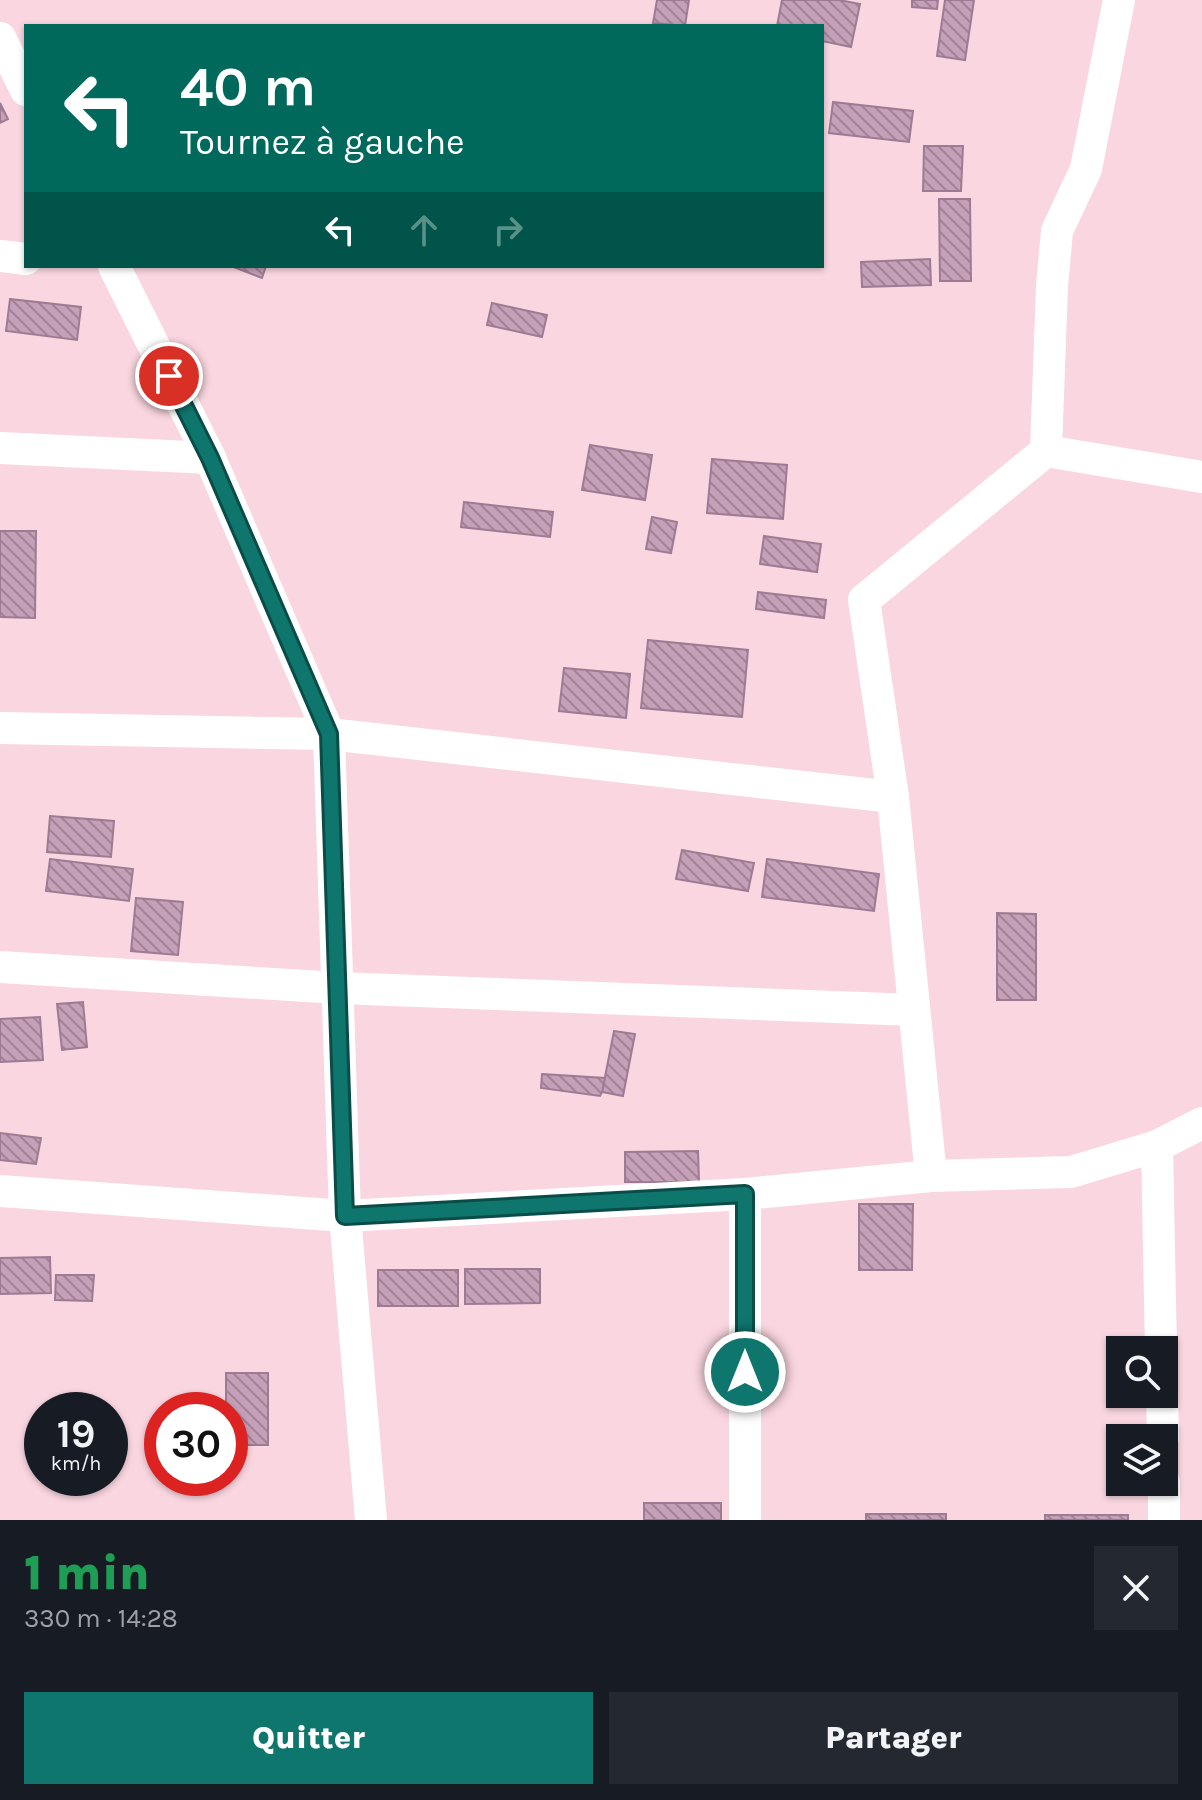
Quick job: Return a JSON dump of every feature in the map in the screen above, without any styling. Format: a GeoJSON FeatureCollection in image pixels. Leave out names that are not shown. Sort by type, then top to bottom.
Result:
{"type":"FeatureCollection","features":[{"type":"Feature","properties":{"kind":"street"},"geometry":{"type":"LineString","coordinates":[[931,1176],[893,797],[864,600],[1046,451],[1057,231],[1086,169],[1119,0]]}},
{"type":"Feature","properties":{"kind":"street"},"geometry":{"type":"LineString","coordinates":[[0,38],[24,86]]}},
{"type":"Feature","properties":{"kind":"street"},"geometry":{"type":"LineString","coordinates":[[0,256],[24,259]]}},
{"type":"Feature","properties":{"kind":"street"},"geometry":{"type":"LineString","coordinates":[[115,268],[210,458],[329,734],[345,1216],[371,1520]]}},
{"type":"Feature","properties":{"kind":"street"},"geometry":{"type":"LineString","coordinates":[[0,448],[210,458]]}},
{"type":"Feature","properties":{"kind":"street"},"geometry":{"type":"LineString","coordinates":[[1046,451],[1202,477]]}},
{"type":"Feature","properties":{"kind":"street"},"geometry":{"type":"LineString","coordinates":[[0,728],[329,734],[893,797]]}},
{"type":"Feature","properties":{"kind":"street"},"geometry":{"type":"LineString","coordinates":[[0,967],[338,988],[914,1010]]}},
{"type":"Feature","properties":{"kind":"street"},"geometry":{"type":"LineString","coordinates":[[0,1191],[345,1216],[745,1194],[931,1176],[1071,1172],[1157,1146],[1202,1123]]}},
{"type":"Feature","properties":{"kind":"street"},"geometry":{"type":"LineString","coordinates":[[1157,1146],[1161,1336]]}},
{"type":"Feature","properties":{"kind":"street"},"geometry":{"type":"LineString","coordinates":[[745,1194],[745,1520]]}},
{"type":"Feature","properties":{"kind":"street"},"geometry":{"type":"LineString","coordinates":[[1164,1496],[1164,1520]]}},
{"type":"Feature","properties":{"kind":"building"},"geometry":{"type":"Polygon","coordinates":[[[657,0],[689,0],[685,24],[653,23],[657,0]]]}},
{"type":"Feature","properties":{"kind":"building"},"geometry":{"type":"Polygon","coordinates":[[[782,0],[839,0],[860,4],[851,47],[824,41],[824,24],[777,24],[782,0]]]}},
{"type":"Feature","properties":{"kind":"building"},"geometry":{"type":"Polygon","coordinates":[[[912,0],[938,0],[937,9],[912,7],[912,0]]]}},
{"type":"Feature","properties":{"kind":"building"},"geometry":{"type":"Polygon","coordinates":[[[945,0],[974,0],[965,60],[937,56],[945,0]]]}},
{"type":"Feature","properties":{"kind":"building"},"geometry":{"type":"Polygon","coordinates":[[[833,102],[913,111],[909,142],[829,133],[833,102]]]}},
{"type":"Feature","properties":{"kind":"building"},"geometry":{"type":"Polygon","coordinates":[[[0,103],[8,119],[0,123],[0,103]]]}},
{"type":"Feature","properties":{"kind":"building"},"geometry":{"type":"Polygon","coordinates":[[[924,146],[963,146],[961,191],[923,191],[924,146]]]}},
{"type":"Feature","properties":{"kind":"building"},"geometry":{"type":"Polygon","coordinates":[[[939,199],[970,199],[971,281],[940,281],[939,199]]]}},
{"type":"Feature","properties":{"kind":"building"},"geometry":{"type":"Polygon","coordinates":[[[930,259],[931,285],[862,287],[861,262],[930,259]]]}},
{"type":"Feature","properties":{"kind":"building"},"geometry":{"type":"Polygon","coordinates":[[[236,268],[265,268],[262,278],[236,268]]]}},
{"type":"Feature","properties":{"kind":"building"},"geometry":{"type":"Polygon","coordinates":[[[10,299],[81,307],[77,340],[6,331],[10,299]]]}},
{"type":"Feature","properties":{"kind":"building"},"geometry":{"type":"Polygon","coordinates":[[[492,303],[547,315],[542,337],[487,325],[492,303]]]}},
{"type":"Feature","properties":{"kind":"building"},"geometry":{"type":"Polygon","coordinates":[[[590,445],[652,455],[645,500],[582,490],[590,445]]]}},
{"type":"Feature","properties":{"kind":"building"},"geometry":{"type":"Polygon","coordinates":[[[712,459],[787,465],[783,519],[707,513],[712,459]]]}},
{"type":"Feature","properties":{"kind":"building"},"geometry":{"type":"Polygon","coordinates":[[[464,502],[553,512],[550,537],[461,527],[464,502]]]}},
{"type":"Feature","properties":{"kind":"building"},"geometry":{"type":"Polygon","coordinates":[[[652,517],[677,522],[671,553],[646,549],[652,517]]]}},
{"type":"Feature","properties":{"kind":"building"},"geometry":{"type":"Polygon","coordinates":[[[0,531],[36,531],[35,618],[0,617],[0,531]]]}},
{"type":"Feature","properties":{"kind":"building"},"geometry":{"type":"Polygon","coordinates":[[[764,536],[821,544],[817,572],[760,564],[764,536]]]}},
{"type":"Feature","properties":{"kind":"building"},"geometry":{"type":"Polygon","coordinates":[[[758,592],[826,600],[824,618],[756,609],[758,592]]]}},
{"type":"Feature","properties":{"kind":"building"},"geometry":{"type":"Polygon","coordinates":[[[648,640],[748,650],[742,717],[641,708],[648,640]]]}},
{"type":"Feature","properties":{"kind":"building"},"geometry":{"type":"Polygon","coordinates":[[[564,668],[630,674],[626,718],[559,711],[564,668]]]}},
{"type":"Feature","properties":{"kind":"building"},"geometry":{"type":"Polygon","coordinates":[[[50,816],[114,821],[111,857],[47,852],[50,816]]]}},
{"type":"Feature","properties":{"kind":"building"},"geometry":{"type":"Polygon","coordinates":[[[682,850],[754,863],[748,891],[676,879],[682,850]]]}},
{"type":"Feature","properties":{"kind":"building"},"geometry":{"type":"Polygon","coordinates":[[[50,859],[133,869],[129,901],[46,891],[50,859]]]}},
{"type":"Feature","properties":{"kind":"building"},"geometry":{"type":"Polygon","coordinates":[[[767,859],[879,874],[874,911],[762,897],[767,859]]]}},
{"type":"Feature","properties":{"kind":"building"},"geometry":{"type":"Polygon","coordinates":[[[136,898],[183,902],[178,955],[131,951],[136,898]]]}},
{"type":"Feature","properties":{"kind":"building"},"geometry":{"type":"Polygon","coordinates":[[[997,913],[1036,914],[1036,1000],[997,1000],[997,913]]]}},
{"type":"Feature","properties":{"kind":"building"},"geometry":{"type":"Polygon","coordinates":[[[83,1002],[87,1047],[62,1050],[57,1004],[83,1002]]]}},
{"type":"Feature","properties":{"kind":"building"},"geometry":{"type":"Polygon","coordinates":[[[40,1017],[43,1060],[0,1062],[0,1019],[40,1017]]]}},
{"type":"Feature","properties":{"kind":"building"},"geometry":{"type":"Polygon","coordinates":[[[614,1031],[635,1034],[623,1096],[602,1092],[614,1031]]]}},
{"type":"Feature","properties":{"kind":"building"},"geometry":{"type":"Polygon","coordinates":[[[542,1074],[605,1078],[600,1096],[541,1088],[542,1074]]]}},
{"type":"Feature","properties":{"kind":"building"},"geometry":{"type":"Polygon","coordinates":[[[0,1133],[41,1138],[36,1164],[0,1160],[0,1133]]]}},
{"type":"Feature","properties":{"kind":"building"},"geometry":{"type":"Polygon","coordinates":[[[698,1151],[699,1182],[625,1182],[625,1152],[698,1151]]]}},
{"type":"Feature","properties":{"kind":"building"},"geometry":{"type":"Polygon","coordinates":[[[859,1204],[913,1204],[912,1270],[859,1270],[859,1204]]]}},
{"type":"Feature","properties":{"kind":"building"},"geometry":{"type":"Polygon","coordinates":[[[50,1257],[51,1293],[0,1294],[0,1258],[50,1257]]]}},
{"type":"Feature","properties":{"kind":"building"},"geometry":{"type":"Polygon","coordinates":[[[465,1269],[540,1269],[540,1303],[465,1304],[465,1269]]]}},
{"type":"Feature","properties":{"kind":"building"},"geometry":{"type":"Polygon","coordinates":[[[378,1270],[458,1270],[458,1306],[378,1306],[378,1270]]]}},
{"type":"Feature","properties":{"kind":"building"},"geometry":{"type":"Polygon","coordinates":[[[56,1275],[94,1275],[92,1301],[55,1300],[56,1275]]]}},
{"type":"Feature","properties":{"kind":"building"},"geometry":{"type":"Polygon","coordinates":[[[226,1373],[268,1373],[268,1445],[248,1445],[248,1392],[226,1392],[226,1373]]]}},
{"type":"Feature","properties":{"kind":"building"},"geometry":{"type":"Polygon","coordinates":[[[644,1503],[721,1503],[721,1520],[644,1520],[644,1503]]]}},
{"type":"Feature","properties":{"kind":"building"},"geometry":{"type":"Polygon","coordinates":[[[866,1514],[946,1514],[946,1520],[866,1520],[866,1514]]]}},
{"type":"Feature","properties":{"kind":"building"},"geometry":{"type":"Polygon","coordinates":[[[1045,1515],[1128,1515],[1128,1520],[1045,1520],[1045,1515]]]}},
{"type":"Feature","properties":{"kind":"route"},"geometry":{"type":"LineString","coordinates":[[169,376],[210,458],[329,734],[345,1216],[745,1194],[745,1372]]}}]}
